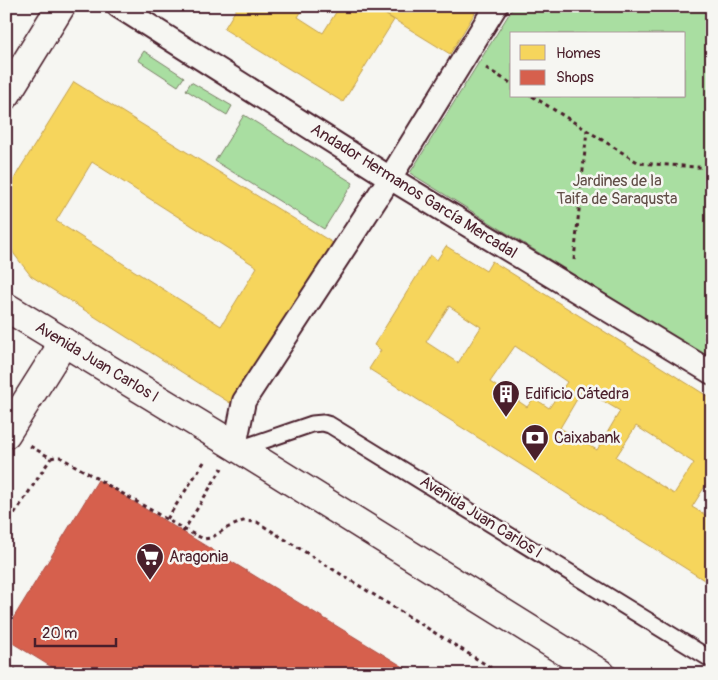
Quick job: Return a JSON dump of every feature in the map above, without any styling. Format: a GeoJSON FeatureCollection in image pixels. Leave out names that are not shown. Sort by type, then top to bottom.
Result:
{"type":"FeatureCollection","features":[{"type":"Feature","properties":{"kind":"street"},"geometry":{"type":"LineString","coordinates":[[6,95],[61,6]]}},
{"type":"Feature","properties":{"kind":"street","name":"Andador Hermanos García Mercadal"},"geometry":{"type":"LineString","coordinates":[[118,6],[390,178],[712,373]]}},
{"type":"Feature","properties":{"kind":"street"},"geometry":{"type":"LineString","coordinates":[[237,448],[244,401],[390,178],[496,6]]}},
{"type":"Feature","properties":{"kind":"street","name":"Avenida Juan Carlos I"},"geometry":{"type":"LineString","coordinates":[[6,294],[18,314],[600,674]]}},
{"type":"Feature","properties":{"kind":"street"},"geometry":{"type":"LineString","coordinates":[[6,434],[64,342]]}},
{"type":"Feature","properties":{"kind":"lane","name":"Avenida Juan Carlos I"},"geometry":{"type":"LineString","coordinates":[[237,448],[312,424],[323,423],[330,425],[712,660]]}},
{"type":"Feature","properties":{"kind":"path"},"geometry":{"type":"LineString","coordinates":[[535,98],[639,163],[712,168]]}},
{"type":"Feature","properties":{"kind":"path"},"geometry":{"type":"LineString","coordinates":[[571,288],[587,130]]}},
{"type":"Feature","properties":{"kind":"path"},"geometry":{"type":"LineString","coordinates":[[184,531],[237,448]]}},
{"type":"Feature","properties":{"kind":"path"},"geometry":{"type":"LineString","coordinates":[[6,527],[51,458],[60,458],[184,531],[204,539],[211,538],[227,528],[243,522],[257,522],[501,674]]}},
{"type":"Feature","properties":{"kind":"path"},"geometry":{"type":"LineString","coordinates":[[6,664],[22,674]]}},
{"type":"Feature","properties":{"kind":"green space","name":"Jardines de la Taifa de Saraqusta"},"geometry":{"type":"Polygon","coordinates":[[[514,6],[712,6],[712,360],[410,173],[514,6]]]}},
{"type":"Feature","properties":{"kind":"green space"},"geometry":{"type":"Polygon","coordinates":[[[144,51],[184,77],[178,86],[138,60],[144,51]]]}},
{"type":"Feature","properties":{"kind":"green space"},"geometry":{"type":"Polygon","coordinates":[[[191,82],[232,106],[227,115],[186,90],[191,82]]]}},
{"type":"Feature","properties":{"kind":"green space"},"geometry":{"type":"Polygon","coordinates":[[[244,115],[353,183],[324,229],[215,161],[244,115]]]}},
{"type":"Feature","properties":{"kind":"building: Homes"},"geometry":{"type":"Polygon","coordinates":[[[238,6],[305,6],[298,17],[323,33],[340,6],[372,6],[394,20],[343,102],[224,29],[238,6]]]}},
{"type":"Feature","properties":{"kind":"building: Homes"},"geometry":{"type":"Polygon","coordinates":[[[372,6],[479,6],[450,54],[372,6]]]}},
{"type":"Feature","properties":{"kind":"building: Homes"},"geometry":{"type":"Polygon","coordinates":[[[74,82],[341,248],[238,408],[31,276],[14,254],[6,238],[6,199],[19,170],[74,82]],[[92,162],[56,221],[221,326],[257,267],[92,162]]]}},
{"type":"Feature","properties":{"kind":"building: Homes","name":"Edificio Cátedra"},"geometry":{"type":"Polygon","coordinates":[[[446,246],[486,271],[492,261],[712,399],[712,475],[692,507],[712,519],[712,585],[369,369],[381,350],[374,345],[430,255],[437,260],[446,246]],[[449,306],[426,342],[458,363],[481,327],[449,306]],[[515,346],[490,382],[527,407],[534,398],[549,408],[567,382],[515,346]],[[583,389],[560,428],[597,450],[620,411],[583,389]],[[636,426],[616,457],[674,494],[694,463],[636,426]]]}},
{"type":"Feature","properties":{"kind":"building: Shops","name":"Aragonia"},"geometry":{"type":"Polygon","coordinates":[[[98,480],[415,674],[63,674],[6,639],[6,630],[98,480]]]}},
{"type":"Feature","properties":{"kind":"place","name":"Edificio Cátedra"},"geometry":{"type":"Point","coordinates":[506,418]}},
{"type":"Feature","properties":{"kind":"place","name":"Caixabank"},"geometry":{"type":"Point","coordinates":[535,462]}},
{"type":"Feature","properties":{"kind":"place","name":"Aragonia"},"geometry":{"type":"Point","coordinates":[150,581]}}]}
